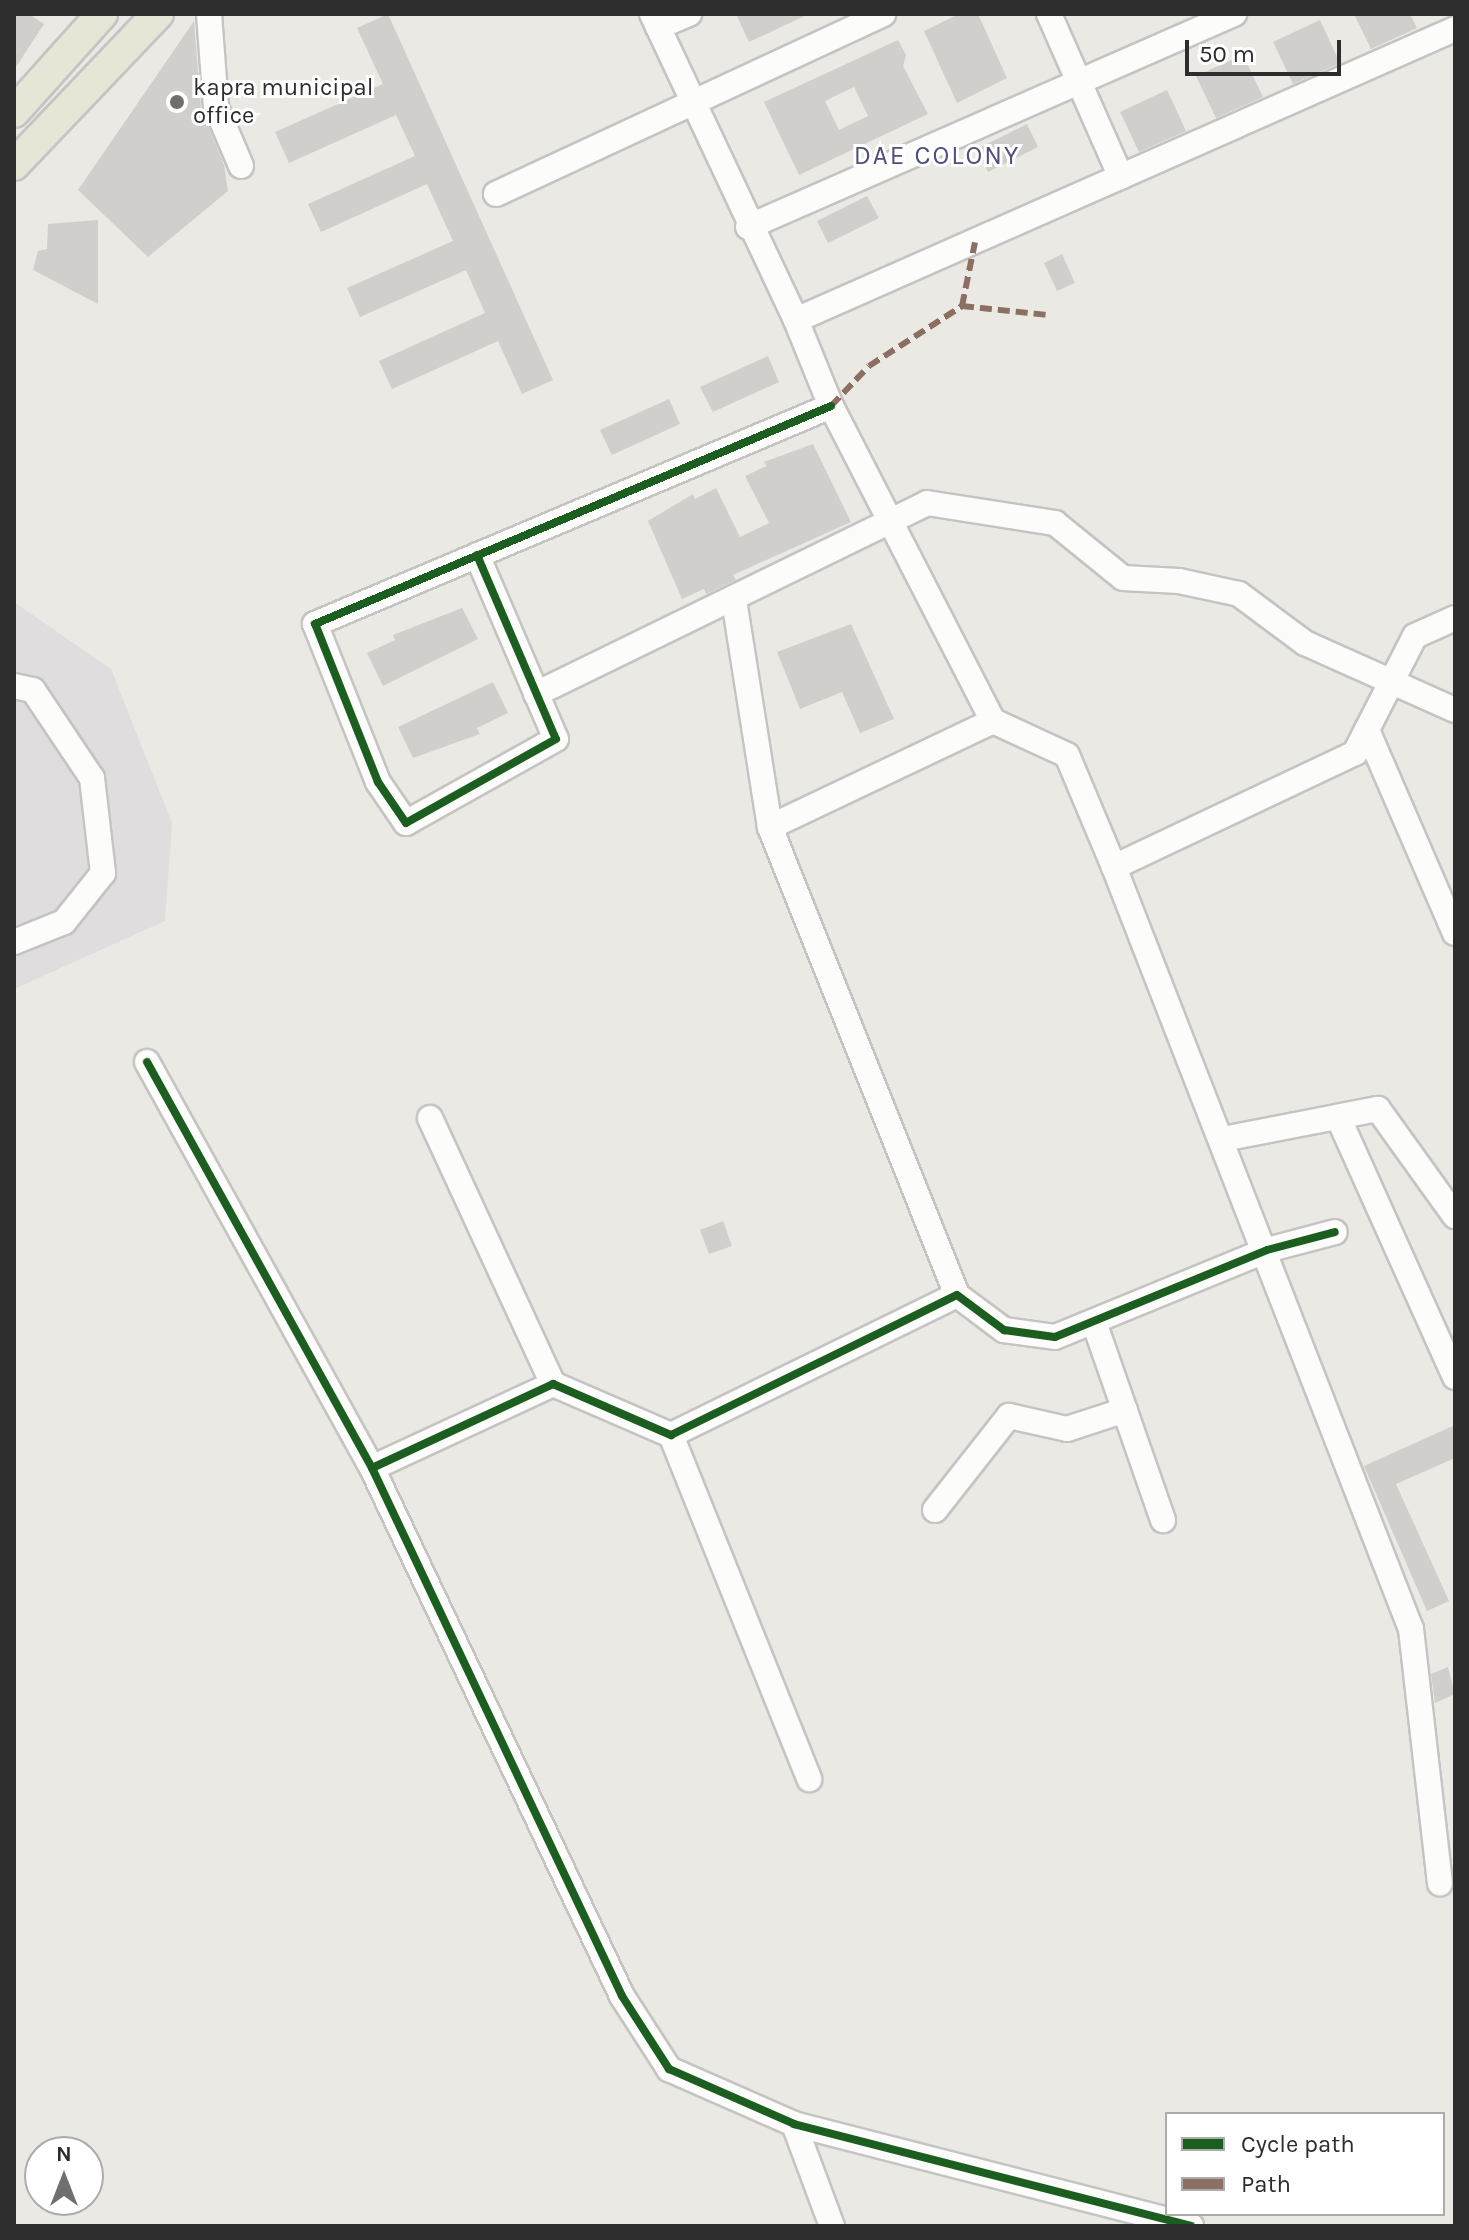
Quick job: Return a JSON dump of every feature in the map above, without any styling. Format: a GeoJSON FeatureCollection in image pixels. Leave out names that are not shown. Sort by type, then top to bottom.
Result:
{"type":"FeatureCollection","features":[{"type":"Feature","properties":{"kind":"main road"},"geometry":{"type":"LineString","coordinates":[[14,112],[102,14]]}},
{"type":"Feature","properties":{"kind":"main road"},"geometry":{"type":"LineString","coordinates":[[14,165],[158,14]]}},
{"type":"Feature","properties":{"kind":"street"},"geometry":{"type":"LineString","coordinates":[[209,14],[216,107],[241,166]]}},
{"type":"Feature","properties":{"kind":"street"},"geometry":{"type":"LineString","coordinates":[[689,14],[655,21],[689,102],[796,320],[831,406],[993,721],[1067,755],[1114,867],[1267,1250],[1411,1629],[1440,1883]]}},
{"type":"Feature","properties":{"kind":"street"},"geometry":{"type":"LineString","coordinates":[[496,194],[883,14]]}},
{"type":"Feature","properties":{"kind":"street"},"geometry":{"type":"LineString","coordinates":[[1049,14],[1121,177]]}},
{"type":"Feature","properties":{"kind":"street"},"geometry":{"type":"LineString","coordinates":[[748,227],[1234,14]]}},
{"type":"Feature","properties":{"kind":"street"},"geometry":{"type":"LineString","coordinates":[[796,320],[1455,29]]}},
{"type":"Feature","properties":{"kind":"street"},"geometry":{"type":"LineString","coordinates":[[477,555],[556,739],[406,823],[378,782],[315,624],[477,555],[831,406]]}},
{"type":"Feature","properties":{"kind":"street"},"geometry":{"type":"LineString","coordinates":[[536,694],[892,525],[927,503],[1055,523],[1123,578],[1179,581],[1239,594],[1305,643],[1455,710]]}},
{"type":"Feature","properties":{"kind":"street"},"geometry":{"type":"LineString","coordinates":[[734,600],[770,827],[957,1295],[1004,1330],[1055,1337],[1267,1250],[1335,1232]]}},
{"type":"Feature","properties":{"kind":"street"},"geometry":{"type":"LineString","coordinates":[[1114,867],[1355,753],[1415,636],[1455,618]]}},
{"type":"Feature","properties":{"kind":"street"},"geometry":{"type":"LineString","coordinates":[[14,686],[33,690],[92,778],[103,873],[64,922],[14,942]]}},
{"type":"Feature","properties":{"kind":"street"},"geometry":{"type":"LineString","coordinates":[[770,827],[993,721]]}},
{"type":"Feature","properties":{"kind":"street"},"geometry":{"type":"LineString","coordinates":[[1367,730],[1455,933]]}},
{"type":"Feature","properties":{"kind":"street"},"geometry":{"type":"LineString","coordinates":[[147,1062],[372,1468],[622,1996],[669,2069],[794,2124],[1191,2226]]}},
{"type":"Feature","properties":{"kind":"street"},"geometry":{"type":"LineString","coordinates":[[1223,1139],[1339,1119],[1378,1109],[1455,1216]]}},
{"type":"Feature","properties":{"kind":"street"},"geometry":{"type":"LineString","coordinates":[[430,1118],[553,1384],[671,1435],[809,1779]]}},
{"type":"Feature","properties":{"kind":"street"},"geometry":{"type":"LineString","coordinates":[[1339,1119],[1455,1377]]}},
{"type":"Feature","properties":{"kind":"street"},"geometry":{"type":"LineString","coordinates":[[671,1435],[957,1295]]}},
{"type":"Feature","properties":{"kind":"street"},"geometry":{"type":"LineString","coordinates":[[1094,1322],[1163,1520]]}},
{"type":"Feature","properties":{"kind":"street"},"geometry":{"type":"LineString","coordinates":[[372,1468],[553,1384]]}},
{"type":"Feature","properties":{"kind":"street"},"geometry":{"type":"LineString","coordinates":[[935,1510],[1009,1416],[1067,1429],[1125,1410]]}},
{"type":"Feature","properties":{"kind":"street"},"geometry":{"type":"LineString","coordinates":[[794,2124],[832,2226]]}},
{"type":"Feature","properties":{"kind":"shaded area"},"geometry":{"type":"Polygon","coordinates":[[[14,602],[111,669],[172,823],[165,921],[14,989],[14,602]]]}},
{"type":"Feature","properties":{"kind":"building"},"geometry":{"type":"Polygon","coordinates":[[[14,14],[29,14],[44,24],[14,70],[14,14]]]}},
{"type":"Feature","properties":{"kind":"building"},"geometry":{"type":"Polygon","coordinates":[[[388,14],[553,380],[522,394],[498,341],[392,389],[379,361],[485,313],[466,270],[360,317],[347,288],[453,241],[427,184],[321,232],[308,204],[415,156],[396,115],[289,163],[275,132],[383,84],[357,28],[388,14]]]}},
{"type":"Feature","properties":{"kind":"building"},"geometry":{"type":"Polygon","coordinates":[[[736,14],[809,14],[749,42],[736,14]]]}},
{"type":"Feature","properties":{"kind":"building"},"geometry":{"type":"Polygon","coordinates":[[[959,14],[978,14],[1007,78],[957,103],[924,31],[959,14]]]}},
{"type":"Feature","properties":{"kind":"building"},"geometry":{"type":"Polygon","coordinates":[[[1354,14],[1410,14],[1417,28],[1371,49],[1354,14]]]}},
{"type":"Feature","properties":{"kind":"building"},"geometry":{"type":"Polygon","coordinates":[[[1320,20],[1340,63],[1293,84],[1273,42],[1320,20]]]}},
{"type":"Feature","properties":{"kind":"building","name":"kapra municipal office"},"geometry":{"type":"Polygon","coordinates":[[[194,21],[201,109],[224,165],[228,191],[148,257],[78,190],[194,21]]]}},
{"type":"Feature","properties":{"kind":"building"},"geometry":{"type":"Polygon","coordinates":[[[898,40],[906,55],[903,66],[928,114],[799,175],[764,102],[898,40]],[[854,87],[825,101],[839,130],[868,116],[854,87]]]}},
{"type":"Feature","properties":{"kind":"building"},"geometry":{"type":"Polygon","coordinates":[[[1243,55],[1263,97],[1216,118],[1196,76],[1243,55]]]}},
{"type":"Feature","properties":{"kind":"building"},"geometry":{"type":"Polygon","coordinates":[[[1167,90],[1186,131],[1139,152],[1120,112],[1167,90]]]}},
{"type":"Feature","properties":{"kind":"building"},"geometry":{"type":"Polygon","coordinates":[[[1027,124],[1038,147],[988,172],[977,149],[1027,124]]]}},
{"type":"Feature","properties":{"kind":"building"},"geometry":{"type":"Polygon","coordinates":[[[867,196],[879,218],[828,243],[817,221],[867,196]]]}},
{"type":"Feature","properties":{"kind":"building"},"geometry":{"type":"Polygon","coordinates":[[[98,220],[98,304],[33,270],[38,251],[47,249],[48,224],[98,220]]]}},
{"type":"Feature","properties":{"kind":"building"},"geometry":{"type":"Polygon","coordinates":[[[1062,254],[1075,283],[1057,291],[1044,263],[1062,254]]]}},
{"type":"Feature","properties":{"kind":"building"},"geometry":{"type":"Polygon","coordinates":[[[768,356],[779,382],[713,412],[700,387],[768,356]]]}},
{"type":"Feature","properties":{"kind":"building"},"geometry":{"type":"Polygon","coordinates":[[[669,399],[680,424],[612,455],[600,430],[669,399]]]}},
{"type":"Feature","properties":{"kind":"building"},"geometry":{"type":"Polygon","coordinates":[[[813,444],[851,522],[733,575],[736,580],[706,594],[704,589],[682,599],[648,521],[693,494],[695,499],[716,488],[740,537],[769,523],[745,476],[767,466],[764,462],[813,444]]]}},
{"type":"Feature","properties":{"kind":"building"},"geometry":{"type":"Polygon","coordinates":[[[462,608],[478,639],[383,686],[367,653],[395,640],[393,635],[462,608]]]}},
{"type":"Feature","properties":{"kind":"building"},"geometry":{"type":"Polygon","coordinates":[[[851,624],[894,719],[860,733],[842,692],[800,709],[777,652],[851,624]]]}},
{"type":"Feature","properties":{"kind":"building"},"geometry":{"type":"Polygon","coordinates":[[[493,682],[508,713],[477,728],[480,734],[413,758],[398,727],[493,682]]]}},
{"type":"Feature","properties":{"kind":"building"},"geometry":{"type":"Polygon","coordinates":[[[723,1221],[732,1246],[709,1254],[700,1230],[723,1221]]]}},
{"type":"Feature","properties":{"kind":"building"},"geometry":{"type":"Polygon","coordinates":[[[1455,1425],[1455,1458],[1396,1484],[1449,1601],[1427,1611],[1364,1466],[1455,1425]]]}},
{"type":"Feature","properties":{"kind":"building"},"geometry":{"type":"Polygon","coordinates":[[[1448,1667],[1455,1694],[1435,1703],[1431,1674],[1448,1667]]]}},
{"type":"Feature","properties":{"kind":"marked path"},"geometry":{"type":"LineString","coordinates":[[831,406],[869,366],[962,306],[975,242]]}},
{"type":"Feature","properties":{"kind":"marked path"},"geometry":{"type":"LineString","coordinates":[[962,306],[1047,315]]}},
{"type":"Feature","properties":{"kind":"cycle path"},"geometry":{"type":"LineString","coordinates":[[477,555],[556,739],[406,823],[378,782],[315,624],[831,406]]}},
{"type":"Feature","properties":{"kind":"cycle path"},"geometry":{"type":"LineString","coordinates":[[147,1062],[372,1468],[622,1996],[669,2069],[794,2124],[1191,2226]]}},
{"type":"Feature","properties":{"kind":"cycle path"},"geometry":{"type":"LineString","coordinates":[[372,1468],[553,1384],[671,1435],[957,1295],[1004,1330],[1055,1337],[1267,1250],[1335,1232]]}},
{"type":"Feature","properties":{"kind":"place","name":"kapra municipal office"},"geometry":{"type":"Point","coordinates":[177,102]}},
{"type":"Feature","properties":{"kind":"district","name":"DAE COLONY"},"geometry":{"type":"Point","coordinates":[937,156]}}]}
